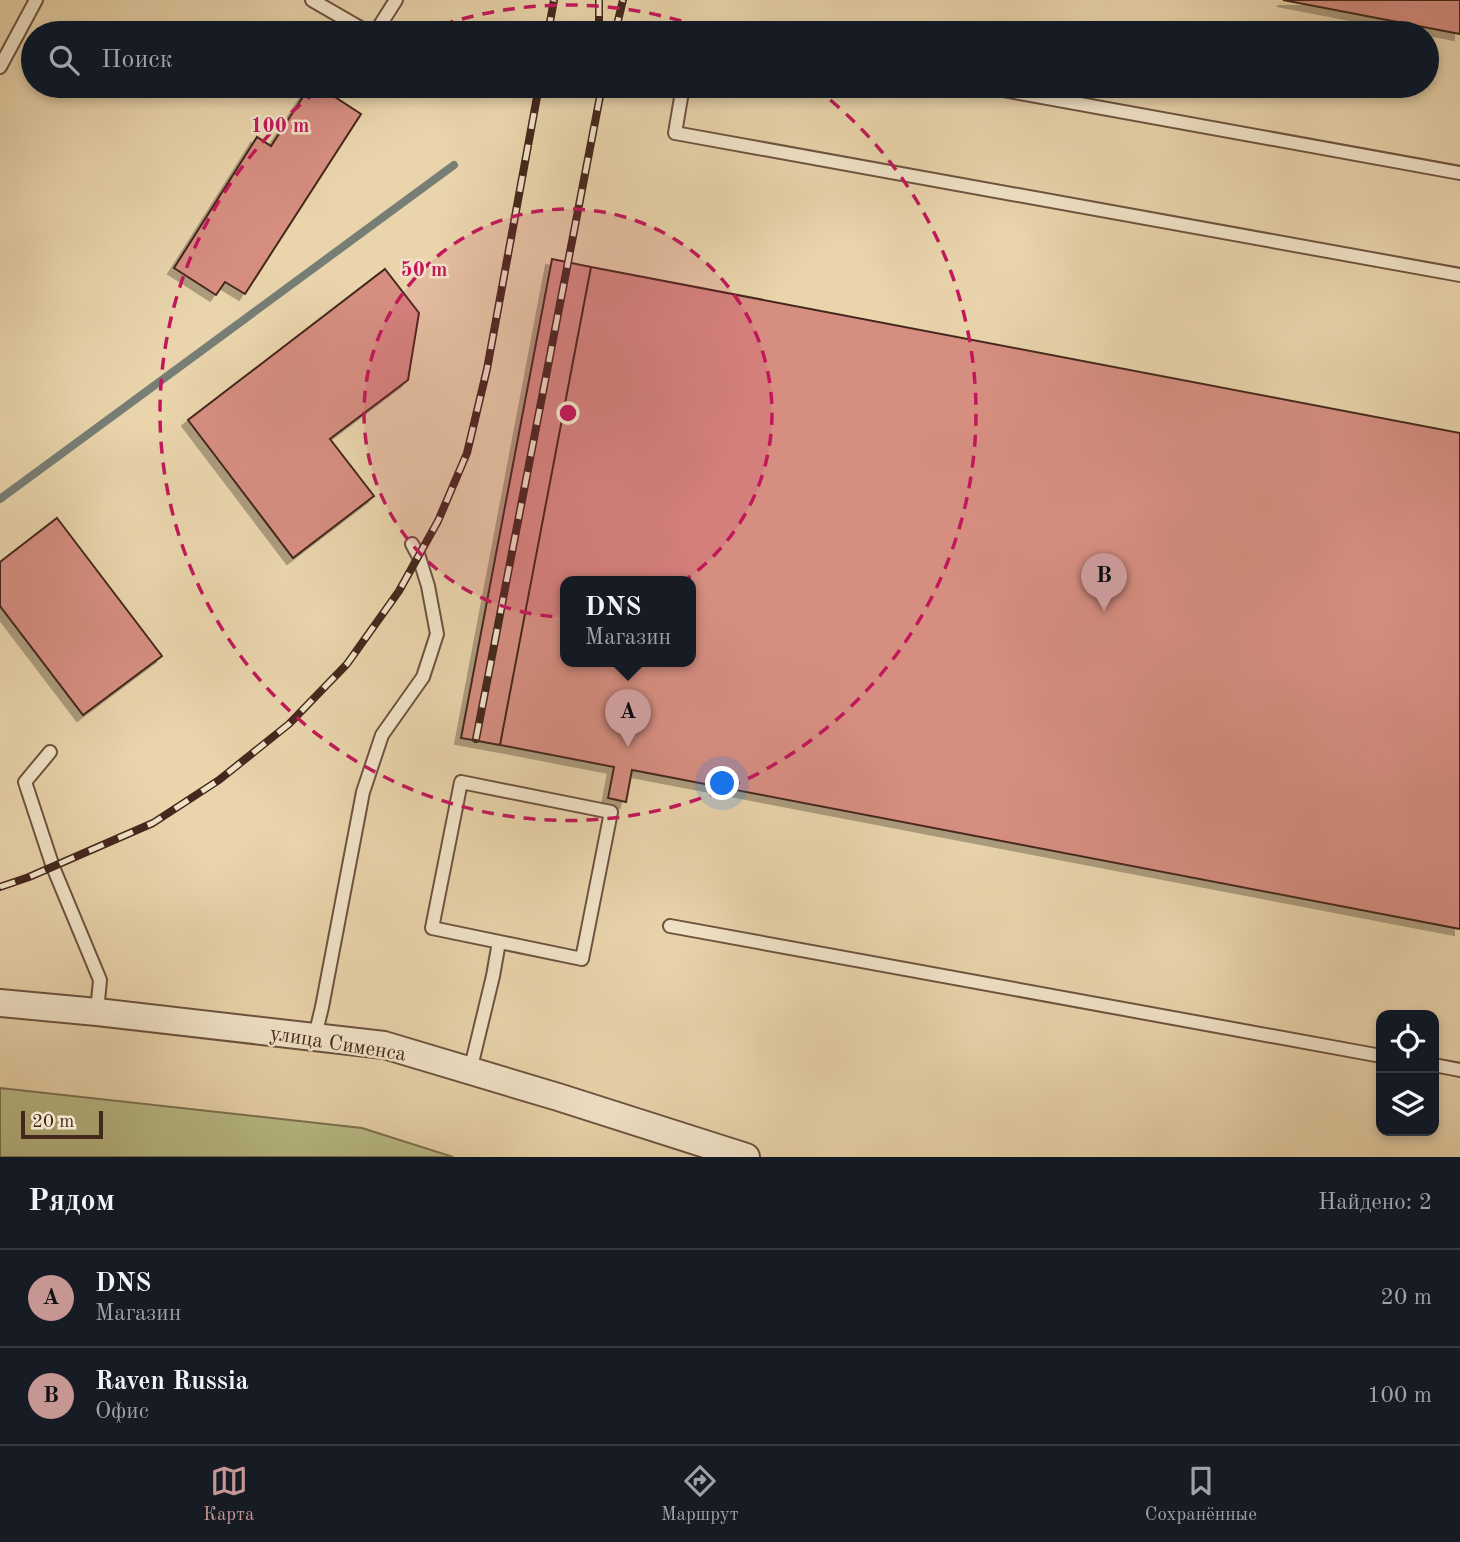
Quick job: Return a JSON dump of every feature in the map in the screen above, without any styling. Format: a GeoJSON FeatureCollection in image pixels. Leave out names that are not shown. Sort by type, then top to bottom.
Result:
{"type":"FeatureCollection","features":[{"type":"Feature","properties":{"kind":"street","name":"улица Сименса"},"geometry":{"type":"LineString","coordinates":[[0,1003],[384,1045],[746,1157]]}},
{"type":"Feature","properties":{"kind":"lane"},"geometry":{"type":"LineString","coordinates":[[25,21],[36,0]]}},
{"type":"Feature","properties":{"kind":"lane"},"geometry":{"type":"LineString","coordinates":[[312,0],[348,21]]}},
{"type":"Feature","properties":{"kind":"lane"},"geometry":{"type":"LineString","coordinates":[[383,21],[396,0]]}},
{"type":"Feature","properties":{"kind":"lane"},"geometry":{"type":"LineString","coordinates":[[0,67],[21,28]]}},
{"type":"Feature","properties":{"kind":"lane"},"geometry":{"type":"LineString","coordinates":[[681,98],[675,133],[1460,275]]}},
{"type":"Feature","properties":{"kind":"lane"},"geometry":{"type":"LineString","coordinates":[[1047,98],[1460,173]]}},
{"type":"Feature","properties":{"kind":"lane"},"geometry":{"type":"LineString","coordinates":[[315,1037],[363,792],[382,735],[423,677],[437,634],[428,586],[412,544]]}},
{"type":"Feature","properties":{"kind":"lane"},"geometry":{"type":"LineString","coordinates":[[50,752],[25,782],[53,867],[100,979],[97,1012]]}},
{"type":"Feature","properties":{"kind":"lane"},"geometry":{"type":"LineString","coordinates":[[461,782],[611,812],[582,959],[499,942],[432,928],[461,782]]}},
{"type":"Feature","properties":{"kind":"lane"},"geometry":{"type":"LineString","coordinates":[[670,926],[1376,1055]]}},
{"type":"Feature","properties":{"kind":"lane"},"geometry":{"type":"LineString","coordinates":[[470,1071],[499,942]]}},
{"type":"Feature","properties":{"kind":"lane"},"geometry":{"type":"LineString","coordinates":[[1439,1066],[1460,1070]]}},
{"type":"Feature","properties":{"kind":"green space"},"geometry":{"type":"Polygon","coordinates":[[[0,1088],[362,1128],[453,1157],[0,1157],[0,1088]]]}},
{"type":"Feature","properties":{"kind":"building"},"geometry":{"type":"Polygon","coordinates":[[[1283,0],[1460,0],[1460,34],[1439,30],[1439,21],[1392,21],[1283,0]]]}},
{"type":"Feature","properties":{"kind":"building"},"geometry":{"type":"Polygon","coordinates":[[[302,98],[336,98],[361,114],[245,294],[225,282],[216,295],[174,268],[257,137],[271,146],[302,98]]]}},
{"type":"Feature","properties":{"kind":"building"},"geometry":{"type":"Polygon","coordinates":[[[552,259],[591,267],[500,745],[461,738],[552,259]]]}},
{"type":"Feature","properties":{"kind":"building"},"geometry":{"type":"Polygon","coordinates":[[[591,267],[1460,433],[1460,929],[632,770],[626,802],[608,798],[614,767],[500,745],[591,267]]]}},
{"type":"Feature","properties":{"kind":"building"},"geometry":{"type":"Polygon","coordinates":[[[385,269],[419,313],[408,380],[330,439],[374,496],[293,558],[188,420],[385,269]]]}},
{"type":"Feature","properties":{"kind":"building"},"geometry":{"type":"Polygon","coordinates":[[[57,518],[162,656],[83,715],[0,606],[0,562],[57,518]]]}},
{"type":"Feature","properties":{"kind":"waterway"},"geometry":{"type":"LineString","coordinates":[[0,499],[454,165]]}},
{"type":"Feature","properties":{"kind":"railway"},"geometry":{"type":"LineString","coordinates":[[550,21],[554,0]]}},
{"type":"Feature","properties":{"kind":"railway"},"geometry":{"type":"LineString","coordinates":[[599,0],[599,21]]}},
{"type":"Feature","properties":{"kind":"railway"},"geometry":{"type":"LineString","coordinates":[[618,21],[623,0]]}},
{"type":"Feature","properties":{"kind":"railway"},"geometry":{"type":"LineString","coordinates":[[0,887],[153,823],[219,780],[289,724],[347,664],[399,591],[438,521],[467,453],[487,369],[537,98]]}},
{"type":"Feature","properties":{"kind":"railway"},"geometry":{"type":"LineString","coordinates":[[476,739],[600,98]]}},
{"type":"Feature","properties":{"kind":"place","name":"Raven Russia"},"geometry":{"type":"Point","coordinates":[1104,611]}},
{"type":"Feature","properties":{"kind":"place","name":"DNS"},"geometry":{"type":"Point","coordinates":[628,747]}}]}
